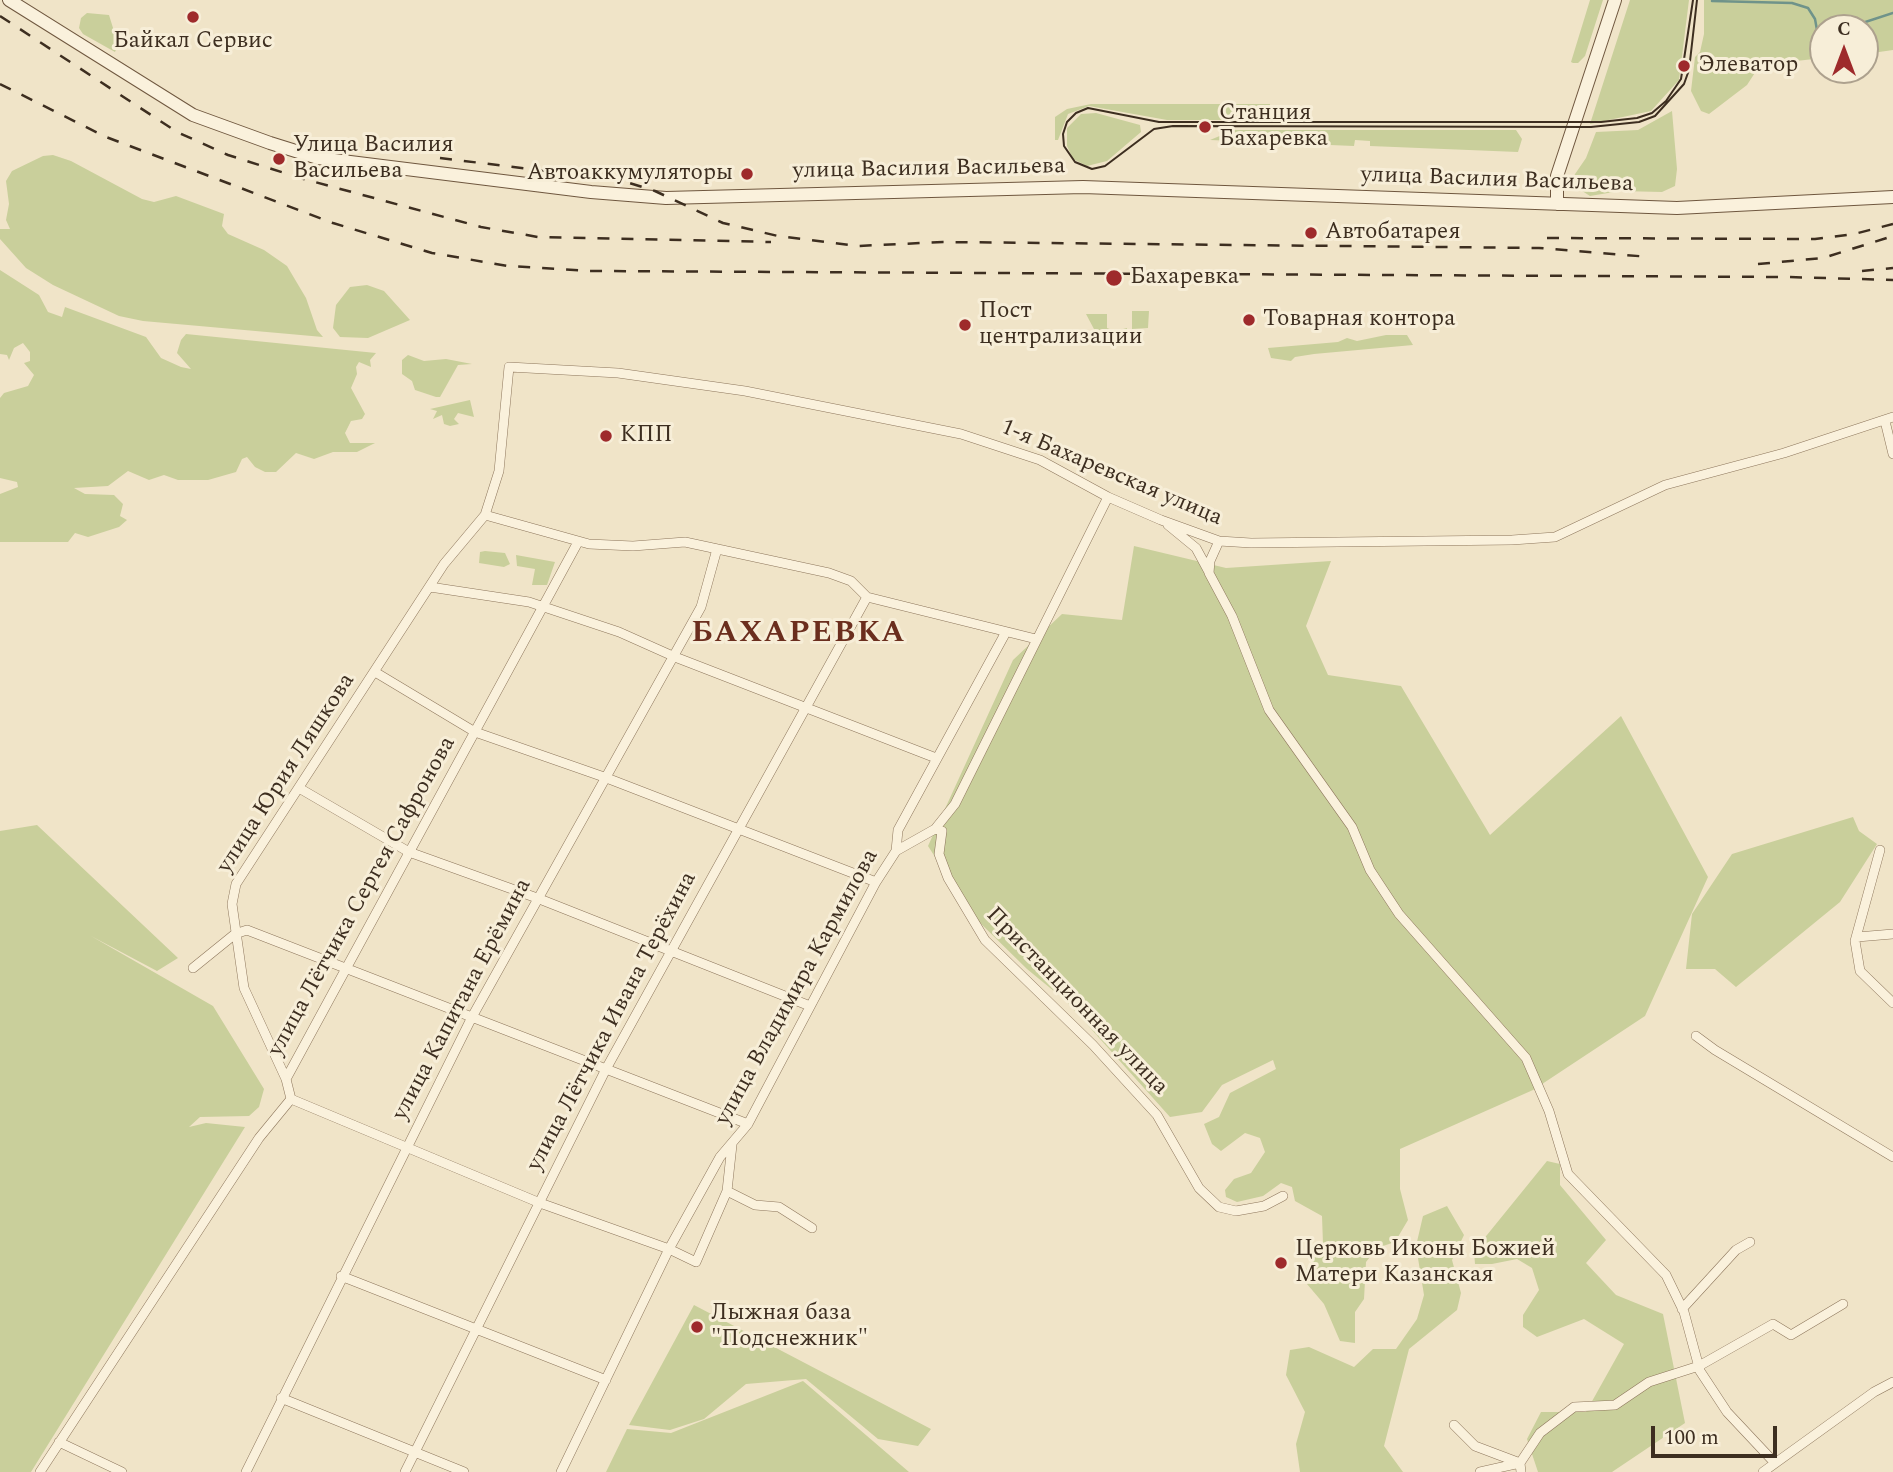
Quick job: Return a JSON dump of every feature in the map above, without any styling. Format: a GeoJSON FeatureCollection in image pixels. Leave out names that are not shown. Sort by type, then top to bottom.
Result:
{"type":"FeatureCollection","features":[{"type":"Feature","properties":{"kind":"main road","name":"улица Василия Васильева"},"geometry":{"type":"LineString","coordinates":[[9,0],[193,115],[317,158],[602,194],[666,198],[1083,187],[1677,208],[1893,197]]}},
{"type":"Feature","properties":{"kind":"main road"},"geometry":{"type":"LineString","coordinates":[[1557,204],[1557,176],[1615,0]]}},
{"type":"Feature","properties":{"kind":"street","name":"1-я Бахаревская улица"},"geometry":{"type":"LineString","coordinates":[[485,515],[499,471],[509,367],[618,373],[665,379],[745,391],[934,428],[1040,460],[1108,497],[1219,541],[1512,540],[1555,537],[1665,485],[1784,453],[1889,419]]}},
{"type":"Feature","properties":{"kind":"street"},"geometry":{"type":"LineString","coordinates":[[1889,419],[1893,454]]}},
{"type":"Feature","properties":{"kind":"street"},"geometry":{"type":"LineString","coordinates":[[896,851],[935,829],[955,804],[1108,497]]}},
{"type":"Feature","properties":{"kind":"street"},"geometry":{"type":"LineString","coordinates":[[485,515],[578,542],[619,546],[677,541],[836,575],[858,586],[867,597],[1036,639]]}},
{"type":"Feature","properties":{"kind":"street","name":"улица Юрия Ляшкова"},"geometry":{"type":"LineString","coordinates":[[286,1079],[248,1000],[235,934],[232,904],[236,884],[449,557],[485,515]]}},
{"type":"Feature","properties":{"kind":"street"},"geometry":{"type":"LineString","coordinates":[[1161,520],[1196,548],[1232,616],[1269,710],[1352,827],[1370,870],[1399,914],[1526,1058],[1562,1148],[1568,1174],[1666,1275],[1682,1308],[1699,1366],[1727,1412],[1773,1461]]}},
{"type":"Feature","properties":{"kind":"street"},"geometry":{"type":"LineString","coordinates":[[1209,573],[1210,561],[1219,541]]}},
{"type":"Feature","properties":{"kind":"street","name":"улица Лётчика Сергея Сафронова"},"geometry":{"type":"LineString","coordinates":[[291,1099],[286,1079],[578,542]]}},
{"type":"Feature","properties":{"kind":"street","name":"улица Капитана Ерёмина"},"geometry":{"type":"LineString","coordinates":[[246,1472],[341,1276],[472,1017],[604,777],[675,657],[706,595],[717,549]]}},
{"type":"Feature","properties":{"kind":"street"},"geometry":{"type":"LineString","coordinates":[[430,587],[514,598],[544,606],[619,632],[675,657],[805,705],[936,758]]}},
{"type":"Feature","properties":{"kind":"street","name":"улица Лётчика Ивана Терёхина"},"geometry":{"type":"LineString","coordinates":[[405,1472],[606,1069],[867,597]]}},
{"type":"Feature","properties":{"kind":"street","name":"улица Владимира Кармилова"},"geometry":{"type":"LineString","coordinates":[[561,1472],[669,1249],[708,1177],[748,1124],[876,882],[896,851],[898,830],[1006,632]]}},
{"type":"Feature","properties":{"kind":"street"},"geometry":{"type":"LineString","coordinates":[[375,672],[475,732],[604,777],[876,882]]}},
{"type":"Feature","properties":{"kind":"street"},"geometry":{"type":"LineString","coordinates":[[299,788],[409,852],[537,898],[810,1006]]}},
{"type":"Feature","properties":{"kind":"street","name":"Пристанционная улица"},"geometry":{"type":"LineString","coordinates":[[935,829],[942,831],[939,853],[948,878],[985,940],[1085,1037],[1157,1115],[1199,1188],[1219,1207],[1236,1211],[1264,1206],[1283,1196]]}},
{"type":"Feature","properties":{"kind":"street"},"geometry":{"type":"LineString","coordinates":[[1880,850],[1857,937],[1860,971],[1893,1003]]}},
{"type":"Feature","properties":{"kind":"street"},"geometry":{"type":"LineString","coordinates":[[193,968],[235,934],[247,930],[748,1124]]}},
{"type":"Feature","properties":{"kind":"street"},"geometry":{"type":"LineString","coordinates":[[1857,937],[1893,934]]}},
{"type":"Feature","properties":{"kind":"street"},"geometry":{"type":"LineString","coordinates":[[1696,1035],[1893,1157]]}},
{"type":"Feature","properties":{"kind":"street"},"geometry":{"type":"LineString","coordinates":[[40,1472],[259,1138],[291,1099],[540,1203],[669,1249],[695,1262],[727,1191],[732,1145]]}},
{"type":"Feature","properties":{"kind":"street"},"geometry":{"type":"LineString","coordinates":[[727,1191],[755,1205],[779,1207],[812,1228]]}},
{"type":"Feature","properties":{"kind":"street"},"geometry":{"type":"LineString","coordinates":[[1682,1308],[1736,1250],[1750,1242]]}},
{"type":"Feature","properties":{"kind":"street"},"geometry":{"type":"LineString","coordinates":[[341,1276],[607,1380]]}},
{"type":"Feature","properties":{"kind":"street"},"geometry":{"type":"LineString","coordinates":[[1520,1467],[1540,1433],[1574,1407],[1615,1405],[1649,1382],[1699,1366],[1773,1324],[1791,1335],[1843,1304]]}},
{"type":"Feature","properties":{"kind":"street"},"geometry":{"type":"LineString","coordinates":[[1763,1472],[1773,1461],[1893,1382]]}},
{"type":"Feature","properties":{"kind":"street"},"geometry":{"type":"LineString","coordinates":[[282,1398],[464,1472]]}},
{"type":"Feature","properties":{"kind":"street"},"geometry":{"type":"LineString","coordinates":[[1454,1425],[1475,1446],[1520,1467]]}},
{"type":"Feature","properties":{"kind":"street"},"geometry":{"type":"LineString","coordinates":[[59,1442],[99,1468],[122,1472]]}},
{"type":"Feature","properties":{"kind":"street"},"geometry":{"type":"LineString","coordinates":[[1480,1472],[1520,1467]]}},
{"type":"Feature","properties":{"kind":"green space"},"geometry":{"type":"Polygon","coordinates":[[[1590,0],[1603,0],[1585,56],[1578,63],[1573,63],[1571,62],[1590,0]]]}},
{"type":"Feature","properties":{"kind":"green space"},"geometry":{"type":"Polygon","coordinates":[[[1630,0],[1689,0],[1679,80],[1651,111],[1590,124],[1630,0]]]}},
{"type":"Feature","properties":{"kind":"green space"},"geometry":{"type":"Polygon","coordinates":[[[1704,0],[1893,0],[1893,50],[1879,52],[1879,14],[1809,14],[1809,60],[1760,65],[1747,85],[1709,114],[1701,111],[1691,91],[1695,57],[1700,52],[1704,34],[1704,0]]]}},
{"type":"Feature","properties":{"kind":"green space"},"geometry":{"type":"Polygon","coordinates":[[[87,13],[109,15],[118,44],[115,52],[83,34],[79,28],[81,18],[87,13]]]}},
{"type":"Feature","properties":{"kind":"green space"},"geometry":{"type":"Polygon","coordinates":[[[1091,104],[1270,104],[1269,114],[1238,115],[1223,120],[1167,120],[1089,106],[1068,114],[1058,140],[1055,140],[1055,117],[1067,109],[1091,104]]]}},
{"type":"Feature","properties":{"kind":"green space"},"geometry":{"type":"Polygon","coordinates":[[[1672,111],[1677,169],[1675,186],[1662,192],[1620,191],[1590,196],[1579,189],[1573,177],[1586,158],[1596,132],[1638,130],[1672,111]]]}},
{"type":"Feature","properties":{"kind":"green space"},"geometry":{"type":"Polygon","coordinates":[[[1096,113],[1140,125],[1141,132],[1107,161],[1087,166],[1073,159],[1067,146],[1067,128],[1081,114],[1096,113]]]}},
{"type":"Feature","properties":{"kind":"green space"},"geometry":{"type":"Polygon","coordinates":[[[1234,130],[1516,130],[1522,139],[1518,152],[1370,146],[1370,141],[1355,140],[1354,146],[1210,140],[1234,130]]]}},
{"type":"Feature","properties":{"kind":"green space"},"geometry":{"type":"Polygon","coordinates":[[[53,155],[71,161],[142,199],[154,202],[176,196],[224,214],[222,226],[228,234],[264,250],[287,266],[306,298],[317,330],[323,337],[143,321],[119,316],[53,285],[26,268],[0,239],[0,229],[10,229],[6,220],[9,204],[6,181],[12,171],[43,156],[53,155]]]}},
{"type":"Feature","properties":{"kind":"green space"},"geometry":{"type":"Polygon","coordinates":[[[0,270],[39,295],[48,312],[62,317],[65,307],[146,337],[161,358],[181,367],[191,369],[177,353],[186,334],[376,353],[370,360],[371,367],[359,362],[356,367],[357,374],[351,388],[365,414],[362,419],[351,421],[345,433],[350,443],[375,443],[357,452],[333,452],[314,459],[296,453],[276,472],[265,472],[255,467],[247,457],[242,459],[236,472],[208,480],[178,480],[164,475],[149,480],[128,471],[108,486],[74,488],[85,494],[114,495],[123,504],[120,516],[127,520],[119,527],[88,537],[75,533],[68,542],[0,542],[0,494],[18,487],[17,482],[0,478],[0,398],[4,393],[28,386],[34,375],[24,363],[30,361],[30,352],[23,343],[14,348],[9,360],[7,355],[0,354],[0,270]]]}},
{"type":"Feature","properties":{"kind":"green space"},"geometry":{"type":"Polygon","coordinates":[[[367,285],[384,291],[410,320],[368,338],[340,337],[333,328],[336,305],[350,287],[367,285]]]}},
{"type":"Feature","properties":{"kind":"green space"},"geometry":{"type":"Polygon","coordinates":[[[1132,311],[1149,311],[1148,328],[1132,329],[1132,311]]]}},
{"type":"Feature","properties":{"kind":"green space"},"geometry":{"type":"Polygon","coordinates":[[[1086,314],[1107,314],[1107,328],[1115,331],[1127,328],[1127,332],[1095,331],[1086,314]]]}},
{"type":"Feature","properties":{"kind":"green space"},"geometry":{"type":"Polygon","coordinates":[[[1386,335],[1407,335],[1413,345],[1314,354],[1295,357],[1291,361],[1271,358],[1268,348],[1338,342],[1347,338],[1357,341],[1386,335]]]}},
{"type":"Feature","properties":{"kind":"green space"},"geometry":{"type":"Polygon","coordinates":[[[408,355],[424,361],[446,359],[472,364],[458,365],[440,397],[436,397],[415,390],[412,381],[402,374],[402,360],[408,355]]]}},
{"type":"Feature","properties":{"kind":"green space"},"geometry":{"type":"Polygon","coordinates":[[[470,400],[474,417],[458,413],[454,419],[459,424],[450,426],[444,424],[442,415],[433,419],[437,411],[430,409],[470,400]]]}},
{"type":"Feature","properties":{"kind":"green space"},"geometry":{"type":"Polygon","coordinates":[[[1134,546],[1226,568],[1331,561],[1306,626],[1328,675],[1401,686],[1490,835],[1621,716],[1708,877],[1645,1016],[1533,1090],[1400,1149],[1400,1189],[1408,1220],[1395,1242],[1377,1248],[1366,1262],[1364,1299],[1355,1312],[1355,1343],[1340,1341],[1324,1304],[1301,1277],[1323,1244],[1322,1216],[1295,1201],[1292,1187],[1281,1183],[1263,1196],[1237,1202],[1226,1197],[1225,1190],[1234,1179],[1251,1173],[1265,1152],[1260,1138],[1245,1133],[1221,1151],[1212,1144],[1204,1124],[1219,1117],[1230,1093],[1276,1069],[1273,1060],[1222,1085],[1202,1112],[1170,1117],[1066,1001],[1027,969],[973,916],[928,846],[1013,660],[1062,614],[1122,620],[1134,546]]]}},
{"type":"Feature","properties":{"kind":"green space"},"geometry":{"type":"Polygon","coordinates":[[[480,552],[505,553],[510,564],[504,567],[479,563],[480,552]]]}},
{"type":"Feature","properties":{"kind":"green space"},"geometry":{"type":"Polygon","coordinates":[[[516,555],[555,562],[547,585],[532,585],[535,569],[517,566],[516,555]]]}},
{"type":"Feature","properties":{"kind":"green space"},"geometry":{"type":"Polygon","coordinates":[[[1853,817],[1859,831],[1877,844],[1840,902],[1736,987],[1715,969],[1686,969],[1692,914],[1732,854],[1853,817]]]}},
{"type":"Feature","properties":{"kind":"green space"},"geometry":{"type":"Polygon","coordinates":[[[37,825],[178,958],[157,971],[91,936],[213,1006],[264,1089],[259,1107],[249,1116],[200,1117],[189,1127],[206,1123],[245,1127],[31,1472],[0,1472],[0,831],[37,825]]]}},
{"type":"Feature","properties":{"kind":"green space"},"geometry":{"type":"Polygon","coordinates":[[[1547,1161],[1560,1164],[1560,1185],[1606,1240],[1586,1263],[1616,1295],[1663,1314],[1685,1423],[1612,1472],[1538,1472],[1527,1439],[1541,1412],[1586,1412],[1624,1344],[1584,1319],[1537,1337],[1523,1327],[1523,1315],[1539,1290],[1532,1268],[1517,1259],[1475,1264],[1474,1251],[1547,1161]]]}},
{"type":"Feature","properties":{"kind":"green space"},"geometry":{"type":"Polygon","coordinates":[[[1447,1206],[1464,1235],[1452,1260],[1461,1293],[1457,1310],[1409,1349],[1384,1446],[1403,1472],[1300,1472],[1296,1444],[1305,1412],[1286,1375],[1290,1350],[1309,1347],[1354,1367],[1373,1349],[1396,1349],[1417,1319],[1424,1295],[1416,1246],[1423,1216],[1447,1206]]]}},
{"type":"Feature","properties":{"kind":"green space"},"geometry":{"type":"Polygon","coordinates":[[[694,1305],[931,1429],[918,1446],[878,1439],[806,1379],[746,1384],[704,1419],[670,1430],[629,1425],[694,1305]]]}},
{"type":"Feature","properties":{"kind":"green space"},"geometry":{"type":"Polygon","coordinates":[[[803,1381],[909,1472],[606,1472],[627,1429],[671,1433],[803,1381]]]}},
{"type":"Feature","properties":{"kind":"waterway"},"geometry":{"type":"LineString","coordinates":[[1712,1],[1792,3],[1808,8],[1812,14]]}},
{"type":"Feature","properties":{"kind":"waterway"},"geometry":{"type":"LineString","coordinates":[[1879,18],[1893,13]]}},
{"type":"Feature","properties":{"kind":"tram line"},"geometry":{"type":"LineString","coordinates":[[1693,0],[1681,79],[1666,101],[1652,113],[1637,118],[1601,122],[1159,122],[1088,108],[1076,113],[1067,122],[1063,134],[1064,146],[1075,162],[1092,169],[1105,166],[1154,129],[1173,126],[1591,127],[1639,122],[1655,116],[1684,84],[1689,70],[1697,0]]}},
{"type":"Feature","properties":{"kind":"railway"},"geometry":{"type":"LineString","coordinates":[[0,16],[177,132],[228,155],[300,178],[481,227],[538,237],[771,242]]}},
{"type":"Feature","properties":{"kind":"railway"},"geometry":{"type":"LineString","coordinates":[[0,84],[106,137],[333,223],[432,253],[508,266],[590,271],[1788,277],[1893,280]]}},
{"type":"Feature","properties":{"kind":"railway"},"geometry":{"type":"LineString","coordinates":[[440,158],[620,180],[655,191],[723,223],[778,236],[858,246],[943,242],[1539,248],[1650,257]]}},
{"type":"Feature","properties":{"kind":"railway"},"geometry":{"type":"LineString","coordinates":[[1547,238],[1815,239],[1854,234],[1893,224]]}},
{"type":"Feature","properties":{"kind":"railway"},"geometry":{"type":"LineString","coordinates":[[1758,264],[1823,258],[1893,236]]}},
{"type":"Feature","properties":{"kind":"railway"},"geometry":{"type":"LineString","coordinates":[[1862,271],[1893,268]]}},
{"type":"Feature","properties":{"kind":"place","name":"Байкал Сервис"},"geometry":{"type":"Point","coordinates":[193,17]}},
{"type":"Feature","properties":{"kind":"place","name":"Элеватор"},"geometry":{"type":"Point","coordinates":[1684,66]}},
{"type":"Feature","properties":{"kind":"place","name":"Станция Бахаревка"},"geometry":{"type":"Point","coordinates":[1205,127]}},
{"type":"Feature","properties":{"kind":"place","name":"Улица Василия Васильева"},"geometry":{"type":"Point","coordinates":[279,159]}},
{"type":"Feature","properties":{"kind":"place","name":"Автоаккумуляторы"},"geometry":{"type":"Point","coordinates":[747,174]}},
{"type":"Feature","properties":{"kind":"place","name":"Автобатарея"},"geometry":{"type":"Point","coordinates":[1311,233]}},
{"type":"Feature","properties":{"kind":"place","name":"Бахаревка"},"geometry":{"type":"Point","coordinates":[1114,278]}},
{"type":"Feature","properties":{"kind":"place","name":"Товарная контора"},"geometry":{"type":"Point","coordinates":[1249,320]}},
{"type":"Feature","properties":{"kind":"place","name":"Пост централизации"},"geometry":{"type":"Point","coordinates":[965,325]}},
{"type":"Feature","properties":{"kind":"place","name":"КПП"},"geometry":{"type":"Point","coordinates":[606,436]}},
{"type":"Feature","properties":{"kind":"place","name":"Церковь Иконы Божией Матери Казанская"},"geometry":{"type":"Point","coordinates":[1281,1263]}},
{"type":"Feature","properties":{"kind":"place","name":"Лыжная база \"Подснежник\""},"geometry":{"type":"Point","coordinates":[697,1327]}},
{"type":"Feature","properties":{"kind":"district","name":"БАХАРЕВКА"},"geometry":{"type":"Point","coordinates":[799,635]}}]}
